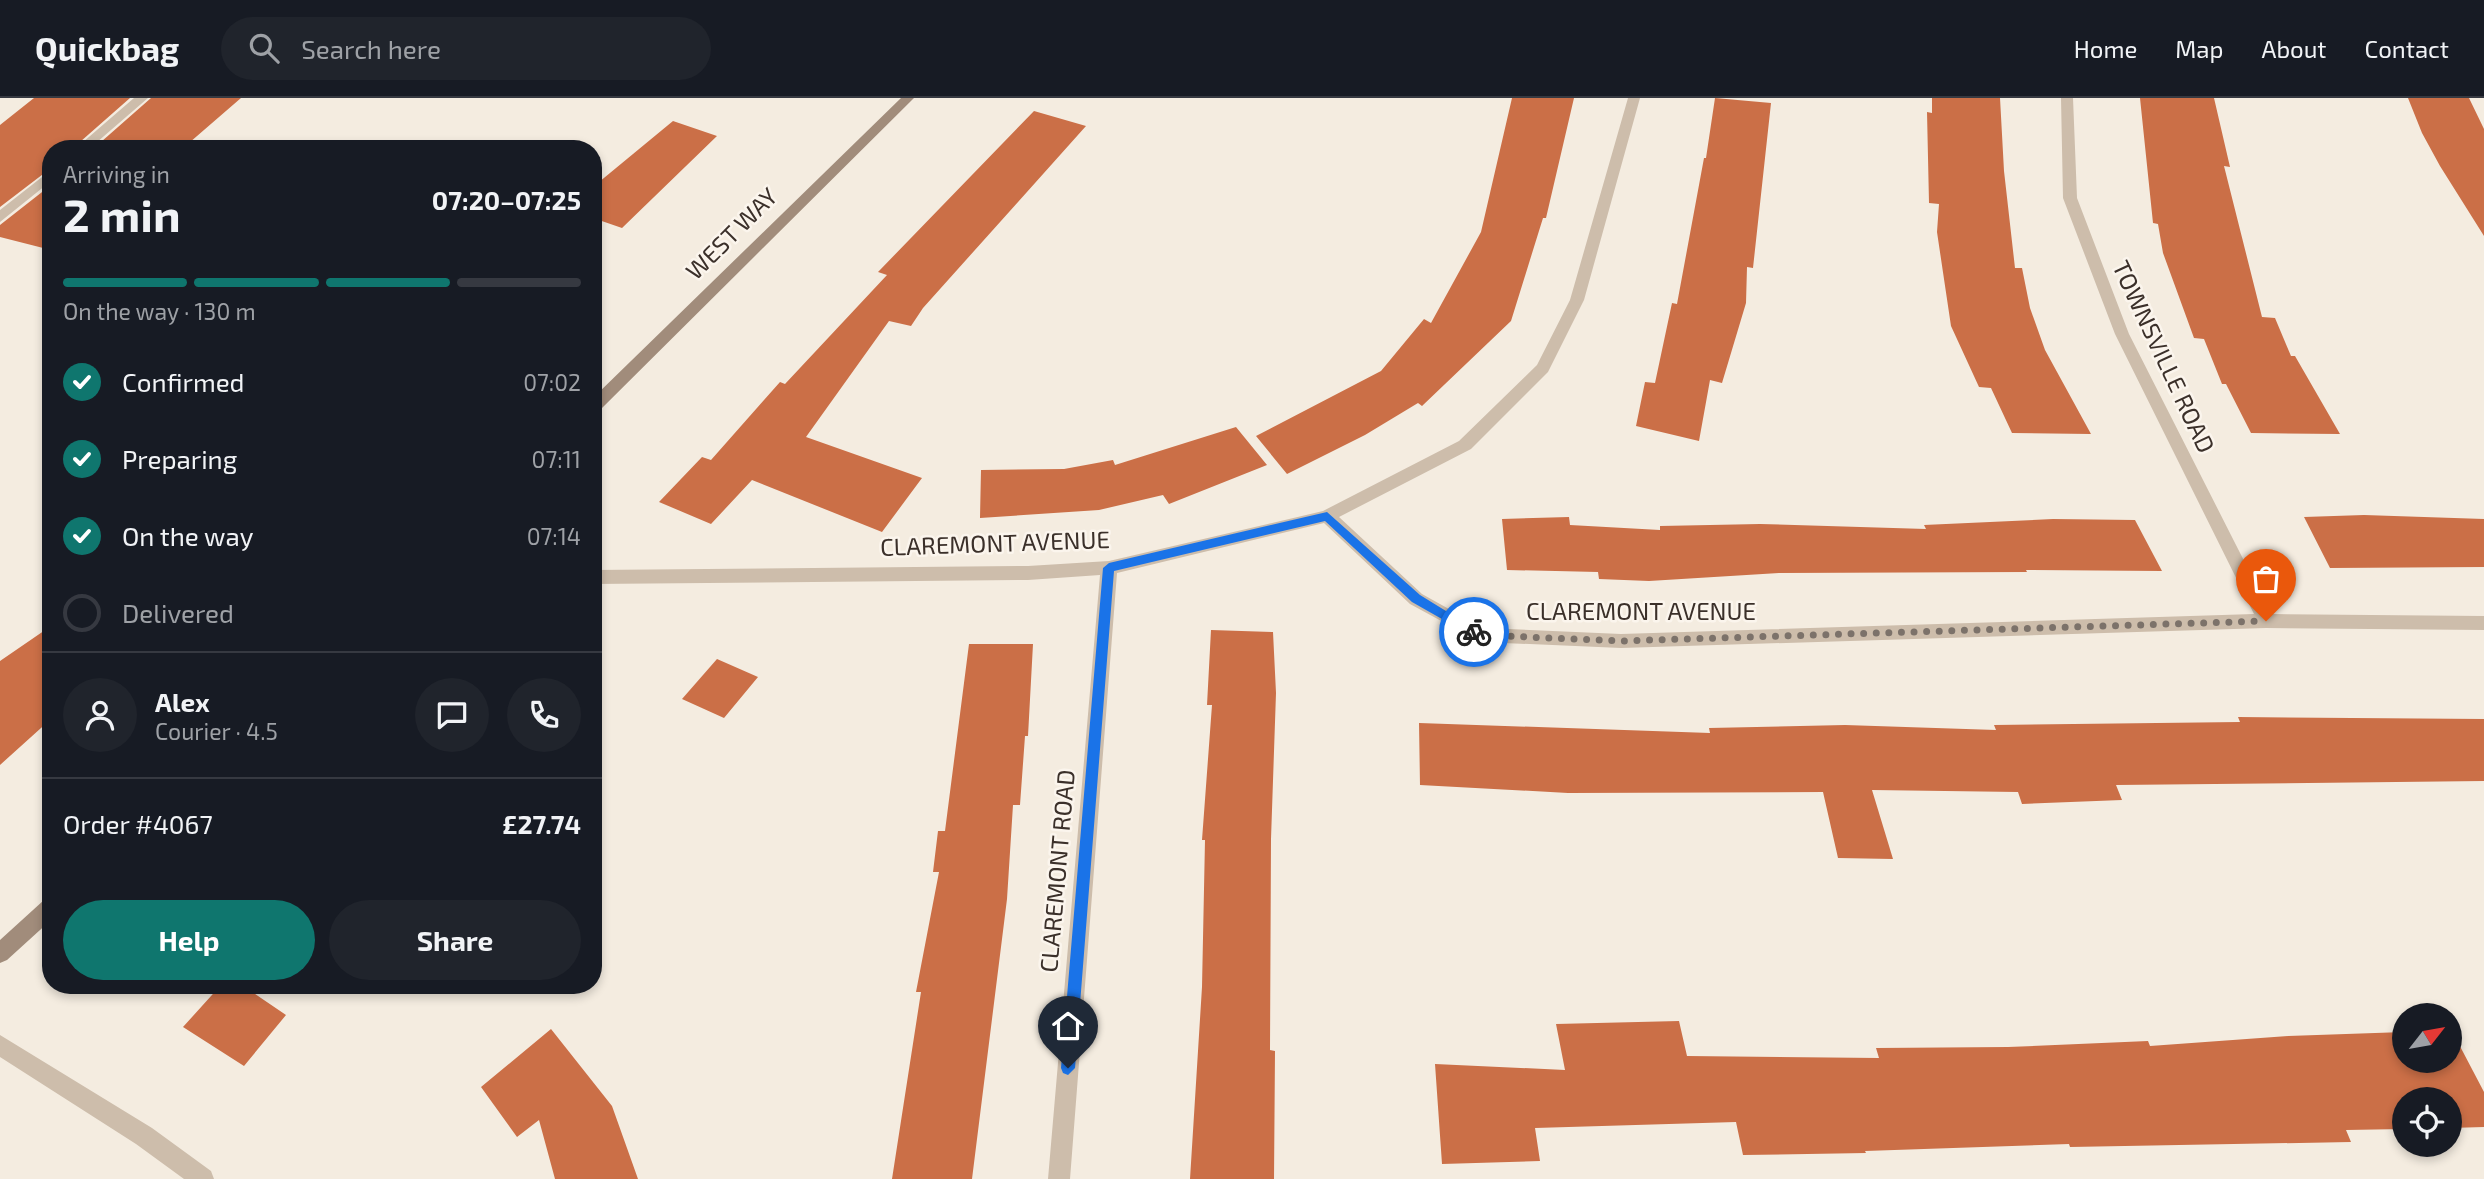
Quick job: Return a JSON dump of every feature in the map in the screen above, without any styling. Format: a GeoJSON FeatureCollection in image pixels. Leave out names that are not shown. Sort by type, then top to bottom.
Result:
{"type":"FeatureCollection","features":[{"type":"Feature","properties":{"kind":"street"},"geometry":{"type":"LineString","coordinates":[[92,140],[142,98]]}},
{"type":"Feature","properties":{"kind":"street","name":"WEST WAY"},"geometry":{"type":"LineString","coordinates":[[602,399],[908,98]]}},
{"type":"Feature","properties":{"kind":"street"},"geometry":{"type":"LineString","coordinates":[[1327,516],[1465,445],[1543,368],[1577,300],[1634,98]]}},
{"type":"Feature","properties":{"kind":"street","name":"TOWNSVILLE ROAD"},"geometry":{"type":"LineString","coordinates":[[2067,98],[2070,198],[2074,211],[2122,334],[2266,621]]}},
{"type":"Feature","properties":{"kind":"street"},"geometry":{"type":"LineString","coordinates":[[0,217],[42,182]]}},
{"type":"Feature","properties":{"kind":"street","name":"CLAREMONT AVENUE"},"geometry":{"type":"LineString","coordinates":[[602,577],[1028,573],[1109,568],[1327,516],[1416,599],[1480,635],[1621,641],[2266,621],[2484,623]]}},
{"type":"Feature","properties":{"kind":"street","name":"CLAREMONT ROAD"},"geometry":{"type":"LineString","coordinates":[[1059,1179],[1109,568]]}},
{"type":"Feature","properties":{"kind":"street"},"geometry":{"type":"LineString","coordinates":[[0,953],[42,915]]}},
{"type":"Feature","properties":{"kind":"street"},"geometry":{"type":"LineString","coordinates":[[0,1045],[144,1136],[203,1179]]}},
{"type":"Feature","properties":{"kind":"building"},"geometry":{"type":"Polygon","coordinates":[[[34,98],[130,98],[82,140],[42,140],[42,175],[0,207],[0,125],[34,98]]]}},
{"type":"Feature","properties":{"kind":"building"},"geometry":{"type":"Polygon","coordinates":[[[151,98],[241,98],[192,140],[103,140],[151,98]]]}},
{"type":"Feature","properties":{"kind":"building"},"geometry":{"type":"Polygon","coordinates":[[[1512,98],[1574,98],[1546,218],[1543,218],[1511,321],[1422,406],[1418,403],[1365,435],[1287,474],[1256,436],[1381,371],[1424,319],[1431,323],[1481,232],[1512,98]]]}},
{"type":"Feature","properties":{"kind":"building"},"geometry":{"type":"Polygon","coordinates":[[[1715,98],[1771,103],[1753,268],[1747,267],[1746,303],[1722,383],[1710,380],[1699,441],[1636,426],[1645,382],[1655,383],[1672,303],[1677,304],[1715,98]]]}},
{"type":"Feature","properties":{"kind":"building"},"geometry":{"type":"Polygon","coordinates":[[[1932,98],[2000,98],[2004,171],[2015,268],[2022,268],[2030,308],[2045,350],[2091,434],[2012,433],[1991,388],[1979,387],[1951,326],[1937,232],[1939,204],[1929,203],[1927,112],[1932,113],[1932,98]]]}},
{"type":"Feature","properties":{"kind":"building"},"geometry":{"type":"Polygon","coordinates":[[[2140,98],[2214,98],[2230,167],[2224,166],[2262,317],[2275,318],[2291,356],[2295,356],[2340,434],[2251,433],[2226,384],[2222,384],[2204,339],[2194,338],[2163,253],[2158,224],[2153,223],[2140,98]]]}},
{"type":"Feature","properties":{"kind":"building"},"geometry":{"type":"Polygon","coordinates":[[[2408,98],[2469,98],[2484,129],[2484,236],[2440,166],[2422,133],[2408,98]]]}},
{"type":"Feature","properties":{"kind":"building"},"geometry":{"type":"Polygon","coordinates":[[[1034,111],[1086,126],[923,308],[911,326],[889,321],[806,437],[922,478],[882,532],[752,480],[711,524],[659,502],[702,457],[711,460],[780,382],[785,384],[887,275],[878,272],[1034,111]]]}},
{"type":"Feature","properties":{"kind":"building"},"geometry":{"type":"Polygon","coordinates":[[[673,121],[717,136],[622,228],[602,221],[602,180],[673,121]]]}},
{"type":"Feature","properties":{"kind":"building"},"geometry":{"type":"Polygon","coordinates":[[[42,192],[42,248],[0,237],[0,225],[42,192]]]}},
{"type":"Feature","properties":{"kind":"building"},"geometry":{"type":"Polygon","coordinates":[[[1236,427],[1267,465],[1169,504],[1163,495],[1099,510],[980,518],[981,470],[1064,469],[1113,460],[1115,465],[1236,427]]]}},
{"type":"Feature","properties":{"kind":"building"},"geometry":{"type":"Polygon","coordinates":[[[2364,515],[2484,519],[2484,567],[2330,568],[2304,517],[2364,515]]]}},
{"type":"Feature","properties":{"kind":"building"},"geometry":{"type":"Polygon","coordinates":[[[1569,517],[1570,525],[1660,530],[1660,526],[1760,524],[1926,529],[1924,525],[2053,519],[2135,520],[2162,571],[1779,573],[1649,581],[1599,579],[1598,572],[1507,570],[1502,519],[1569,517]]]}},
{"type":"Feature","properties":{"kind":"building"},"geometry":{"type":"Polygon","coordinates":[[[1211,630],[1273,632],[1276,693],[1271,839],[1270,1050],[1275,1051],[1274,1179],[1190,1179],[1202,987],[1205,840],[1202,840],[1212,705],[1207,705],[1211,630]]]}},
{"type":"Feature","properties":{"kind":"building"},"geometry":{"type":"Polygon","coordinates":[[[42,632],[42,727],[0,765],[0,661],[42,632]]]}},
{"type":"Feature","properties":{"kind":"building"},"geometry":{"type":"Polygon","coordinates":[[[969,644],[1033,644],[1028,736],[1025,736],[1020,805],[1013,805],[1007,899],[972,1179],[892,1179],[921,992],[916,992],[939,872],[933,872],[938,831],[945,831],[969,644]]]}},
{"type":"Feature","properties":{"kind":"building"},"geometry":{"type":"Polygon","coordinates":[[[717,659],[758,677],[724,718],[682,699],[717,659]]]}},
{"type":"Feature","properties":{"kind":"building"},"geometry":{"type":"Polygon","coordinates":[[[2238,717],[2484,719],[2484,781],[2116,785],[2122,800],[2022,804],[2018,792],[1872,790],[1893,859],[1838,858],[1823,792],[1568,793],[1420,785],[1419,723],[1710,733],[1709,728],[1845,725],[1996,730],[1994,725],[2240,722],[2238,717]]]}},
{"type":"Feature","properties":{"kind":"building"},"geometry":{"type":"Polygon","coordinates":[[[213,994],[255,994],[286,1015],[244,1066],[183,1027],[213,994]]]}},
{"type":"Feature","properties":{"kind":"building"},"geometry":{"type":"Polygon","coordinates":[[[1679,1021],[1687,1056],[1879,1058],[1876,1048],[2008,1047],[2148,1041],[2150,1046],[2288,1036],[2392,1032],[2392,1073],[2462,1073],[2462,1050],[2484,1092],[2484,1127],[2462,1128],[2462,1087],[2392,1087],[2392,1129],[2346,1130],[2351,1142],[2070,1147],[2069,1144],[1865,1151],[1866,1153],[1743,1155],[1736,1122],[1535,1128],[1540,1161],[1442,1164],[1435,1064],[1565,1070],[1556,1024],[1679,1021]]]}},
{"type":"Feature","properties":{"kind":"building"},"geometry":{"type":"Polygon","coordinates":[[[551,1029],[612,1106],[638,1179],[555,1179],[539,1120],[517,1137],[481,1087],[551,1029]]]}},
{"type":"Feature","properties":{"kind":"way so far"},"geometry":{"type":"LineString","coordinates":[[1474,632],[1480,635],[1621,641],[2266,621]]}},
{"type":"Feature","properties":{"kind":"route"},"geometry":{"type":"LineString","coordinates":[[1068,1068],[1109,568],[1327,516],[1416,599],[1474,632]]}}]}
